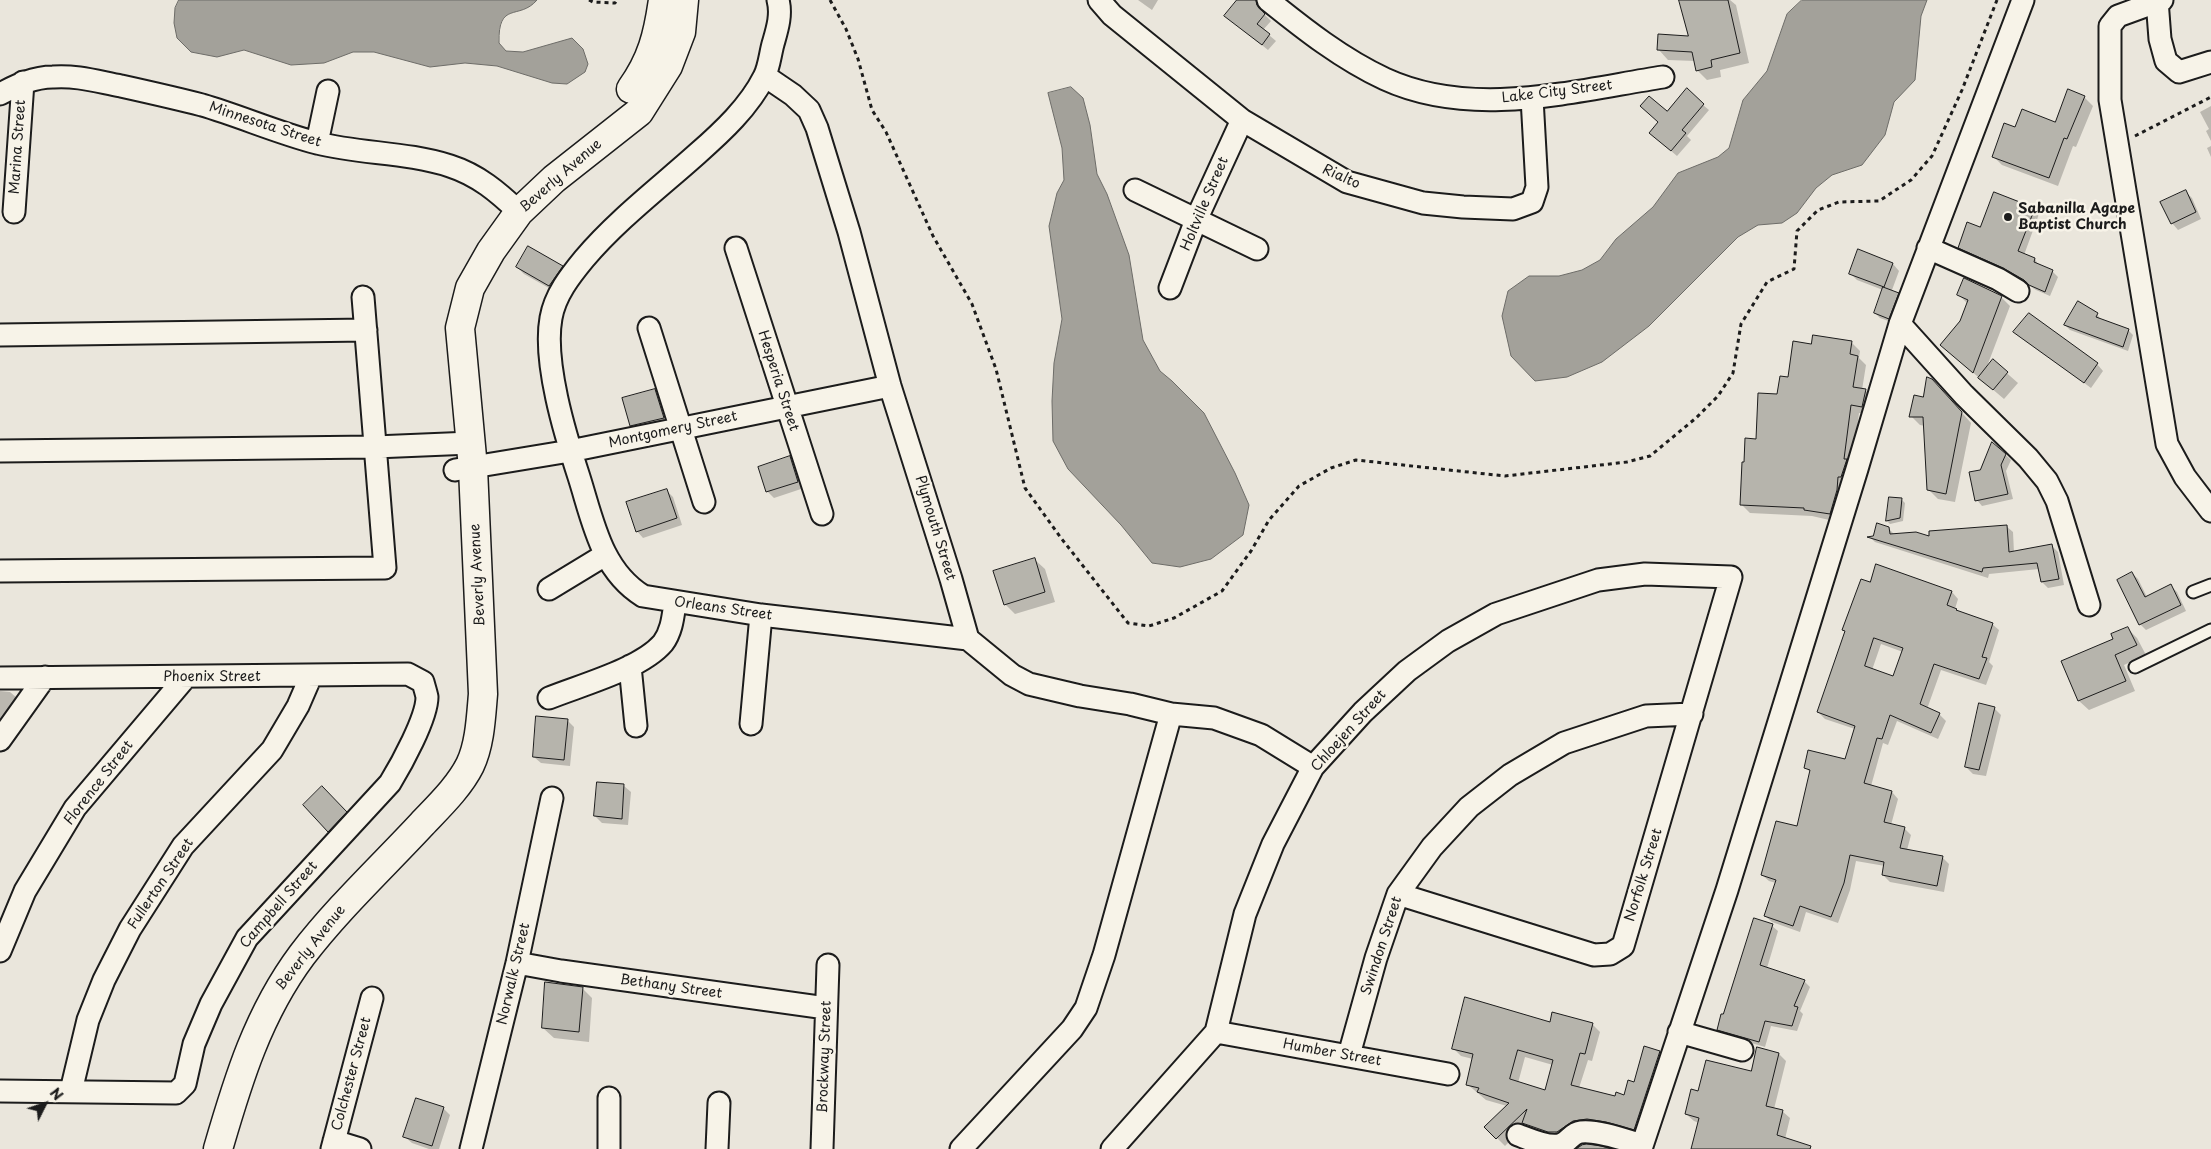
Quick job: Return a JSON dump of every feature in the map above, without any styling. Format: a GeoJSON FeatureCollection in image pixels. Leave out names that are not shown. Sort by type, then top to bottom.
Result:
{"type":"FeatureCollection","features":[{"type":"Feature","properties":{"kind":"street","name":"Beverly Avenue"},"geometry":{"type":"LineString","coordinates":[[218,1149],[233,1098],[259,1026],[276,992],[335,915],[449,794],[470,765],[480,731],[483,694],[463,456],[446,329],[453,287],[469,251],[625,98],[643,73],[654,50],[663,0]]}},
{"type":"Feature","properties":{"kind":"street","name":"Beverly Avenue"},"geometry":{"type":"LineString","coordinates":[[513,206],[554,179],[639,112],[668,66],[681,32],[684,0]]}},
{"type":"Feature","properties":{"kind":"street"},"geometry":{"type":"LineString","coordinates":[[765,76],[778,25],[780,8],[778,0]]}},
{"type":"Feature","properties":{"kind":"street","name":"Rialto"},"geometry":{"type":"LineString","coordinates":[[1099,0],[1112,15],[1242,120],[1347,182],[1423,203],[1513,209],[1532,202],[1537,187],[1532,98]]}},
{"type":"Feature","properties":{"kind":"street","name":"Lake City Street"},"geometry":{"type":"LineString","coordinates":[[1268,0],[1315,38],[1385,79],[1425,92],[1506,100],[1532,98],[1662,77]]}},
{"type":"Feature","properties":{"kind":"street"},"geometry":{"type":"LineString","coordinates":[[1518,1135],[1552,1147],[1562,1145],[1571,1136],[1582,1132],[1609,1136],[1641,1147],[1730,881],[1900,324],[2023,0]]}},
{"type":"Feature","properties":{"kind":"street"},"geometry":{"type":"LineString","coordinates":[[2211,62],[2179,72],[2166,61],[2160,39],[2159,0],[2118,16],[2110,26],[2110,100],[2119,144],[2167,444],[2185,477],[2211,511]]}},
{"type":"Feature","properties":{"kind":"street","name":"Minnesota Street"},"geometry":{"type":"LineString","coordinates":[[0,94],[23,82],[53,76],[82,78],[202,105],[317,143],[368,153],[410,156],[451,167],[480,179],[513,206]]}},
{"type":"Feature","properties":{"kind":"street","name":"Plymouth Street"},"geometry":{"type":"LineString","coordinates":[[765,76],[793,95],[808,110],[817,128],[849,232],[890,386],[968,639]]}},
{"type":"Feature","properties":{"kind":"street","name":"Orleans Street"},"geometry":{"type":"LineString","coordinates":[[765,76],[746,103],[720,133],[599,242],[566,282],[551,317],[549,359],[570,451],[605,555],[618,576],[643,596],[675,603],[761,615],[968,639]]}},
{"type":"Feature","properties":{"kind":"street","name":"Marina Street"},"geometry":{"type":"LineString","coordinates":[[14,212],[23,82]]}},
{"type":"Feature","properties":{"kind":"street"},"geometry":{"type":"LineString","coordinates":[[317,143],[328,91]]}},
{"type":"Feature","properties":{"kind":"street","name":"Holtville Street"},"geometry":{"type":"LineString","coordinates":[[1170,288],[1196,220],[1242,120]]}},
{"type":"Feature","properties":{"kind":"street"},"geometry":{"type":"LineString","coordinates":[[1135,190],[1257,249]]}},
{"type":"Feature","properties":{"kind":"street","name":"Hesperia Street"},"geometry":{"type":"LineString","coordinates":[[736,248],[822,514]]}},
{"type":"Feature","properties":{"kind":"street"},"geometry":{"type":"LineString","coordinates":[[1928,248],[1998,279],[2018,292]]}},
{"type":"Feature","properties":{"kind":"street"},"geometry":{"type":"LineString","coordinates":[[0,571],[385,568],[363,297]]}},
{"type":"Feature","properties":{"kind":"street"},"geometry":{"type":"LineString","coordinates":[[1900,324],[1964,395],[2028,458],[2047,482],[2057,501],[2089,605]]}},
{"type":"Feature","properties":{"kind":"street"},"geometry":{"type":"LineString","coordinates":[[648,328],[704,502]]}},
{"type":"Feature","properties":{"kind":"street"},"geometry":{"type":"LineString","coordinates":[[0,335],[366,330]]}},
{"type":"Feature","properties":{"kind":"street","name":"Montgomery Street"},"geometry":{"type":"LineString","coordinates":[[0,451],[375,446],[463,456],[570,451],[890,386]]}},
{"type":"Feature","properties":{"kind":"street","name":"Beverly Avenue"},"geometry":{"type":"LineString","coordinates":[[200,1149],[245,1018],[281,955],[316,909],[369,861],[439,788],[453,760],[467,695],[463,456]]}},
{"type":"Feature","properties":{"kind":"street"},"geometry":{"type":"LineString","coordinates":[[549,588],[605,555]]}},
{"type":"Feature","properties":{"kind":"street","name":"Chloejen Street"},"geometry":{"type":"LineString","coordinates":[[1112,1149],[1216,1032],[1245,914],[1273,844],[1313,768],[1363,712],[1407,671],[1448,641],[1496,614],[1598,580],[1646,574],[1731,577]]}},
{"type":"Feature","properties":{"kind":"street","name":"Norfolk Street"},"geometry":{"type":"LineString","coordinates":[[1398,894],[1594,955],[1610,954],[1623,946],[1731,577]]}},
{"type":"Feature","properties":{"kind":"street"},"geometry":{"type":"LineString","coordinates":[[549,698],[630,666],[649,654],[663,642],[671,626],[675,603]]}},
{"type":"Feature","properties":{"kind":"street"},"geometry":{"type":"LineString","coordinates":[[751,724],[761,615]]}},
{"type":"Feature","properties":{"kind":"street"},"geometry":{"type":"LineString","coordinates":[[968,639],[1012,675],[1029,684],[1171,714],[1214,718],[1261,735],[1313,768]]}},
{"type":"Feature","properties":{"kind":"street"},"geometry":{"type":"LineString","coordinates":[[630,666],[636,726]]}},
{"type":"Feature","properties":{"kind":"street","name":"Phoenix Street"},"geometry":{"type":"LineString","coordinates":[[0,678],[185,678],[408,674],[423,682]]}},
{"type":"Feature","properties":{"kind":"street","name":"Fullerton Street"},"geometry":{"type":"LineString","coordinates":[[71,1091],[88,1020],[104,980],[130,929],[183,846],[272,750],[298,706],[311,676]]}},
{"type":"Feature","properties":{"kind":"street"},"geometry":{"type":"LineString","coordinates":[[0,740],[45,677]]}},
{"type":"Feature","properties":{"kind":"street","name":"Florence Street"},"geometry":{"type":"LineString","coordinates":[[0,951],[25,891],[75,808],[185,678]]}},
{"type":"Feature","properties":{"kind":"street","name":"Campbell Street"},"geometry":{"type":"LineString","coordinates":[[0,1091],[71,1091],[164,1095],[176,1093],[185,1084],[194,1044],[200,1028],[228,970],[247,938],[390,783],[406,757],[427,698],[423,682]]}},
{"type":"Feature","properties":{"kind":"street"},"geometry":{"type":"LineString","coordinates":[[961,1149],[1072,1029],[1086,1008],[1104,955],[1171,714]]}},
{"type":"Feature","properties":{"kind":"street","name":"Swindon Street"},"geometry":{"type":"LineString","coordinates":[[1349,1055],[1376,958],[1398,894],[1432,848],[1469,807],[1510,775],[1564,743],[1646,716],[1692,714]]}},
{"type":"Feature","properties":{"kind":"street","name":"Norwalk Street"},"geometry":{"type":"LineString","coordinates":[[471,1149],[517,963],[552,798]]}},
{"type":"Feature","properties":{"kind":"street","name":"Bethany Street"},"geometry":{"type":"LineString","coordinates":[[517,963],[826,1008]]}},
{"type":"Feature","properties":{"kind":"street","name":"Brockway Street"},"geometry":{"type":"LineString","coordinates":[[822,1149],[828,965]]}},
{"type":"Feature","properties":{"kind":"street","name":"Colchester Street"},"geometry":{"type":"LineString","coordinates":[[333,1145],[372,998]]}},
{"type":"Feature","properties":{"kind":"street","name":"Humber Street"},"geometry":{"type":"LineString","coordinates":[[1216,1032],[1448,1074]]}},
{"type":"Feature","properties":{"kind":"street"},"geometry":{"type":"LineString","coordinates":[[1679,1032],[1742,1050]]}},
{"type":"Feature","properties":{"kind":"street"},"geometry":{"type":"LineString","coordinates":[[609,1098],[609,1149]]}},
{"type":"Feature","properties":{"kind":"street"},"geometry":{"type":"LineString","coordinates":[[717,1149],[719,1103]]}},
{"type":"Feature","properties":{"kind":"street"},"geometry":{"type":"LineString","coordinates":[[333,1145],[360,1149]]}},
{"type":"Feature","properties":{"kind":"lane"},"geometry":{"type":"LineString","coordinates":[[2193,592],[2211,585]]}},
{"type":"Feature","properties":{"kind":"lane"},"geometry":{"type":"LineString","coordinates":[[2135,667],[2211,630]]}},
{"type":"Feature","properties":{"kind":"path"},"geometry":{"type":"LineString","coordinates":[[589,0],[593,2],[615,3],[617,0]]}},
{"type":"Feature","properties":{"kind":"path"},"geometry":{"type":"LineString","coordinates":[[830,0],[846,28],[858,59],[872,110],[886,132],[933,236],[972,304],[996,369],[1025,488],[1061,538],[1128,623],[1149,626],[1174,618],[1222,590],[1251,551],[1269,520],[1281,506],[1299,486],[1331,468],[1356,460],[1505,476],[1626,462],[1650,456],[1696,418],[1718,396],[1733,373],[1741,324],[1767,282],[1794,269],[1797,231],[1818,210],[1839,202],[1879,201],[1911,180],[1932,156],[1962,90],[1997,0]]}},
{"type":"Feature","properties":{"kind":"path"},"geometry":{"type":"LineString","coordinates":[[2119,144],[2211,97]]}},
{"type":"Feature","properties":{"kind":"shaded area"},"geometry":{"type":"Polygon","coordinates":[[[179,0],[537,0],[523,10],[506,16],[502,21],[499,43],[506,51],[523,52],[572,38],[583,49],[588,64],[585,72],[567,84],[552,83],[497,66],[465,63],[430,67],[374,52],[353,52],[324,63],[291,65],[244,50],[217,57],[191,52],[177,38],[174,23],[175,8],[179,0]]]}},
{"type":"Feature","properties":{"kind":"shaded area"},"geometry":{"type":"Polygon","coordinates":[[[1802,0],[1927,0],[1921,16],[1915,80],[1894,102],[1885,135],[1862,165],[1832,175],[1816,188],[1797,213],[1782,223],[1758,225],[1738,237],[1649,326],[1602,362],[1567,377],[1535,381],[1511,356],[1502,316],[1508,291],[1529,276],[1559,276],[1582,270],[1600,260],[1616,239],[1653,207],[1678,173],[1718,157],[1729,148],[1743,100],[1767,71],[1787,14],[1802,0]]]}},
{"type":"Feature","properties":{"kind":"shaded area"},"geometry":{"type":"Polygon","coordinates":[[[1071,87],[1083,98],[1090,125],[1097,174],[1107,194],[1129,255],[1143,340],[1160,371],[1204,413],[1249,505],[1243,535],[1211,559],[1180,567],[1152,563],[1121,525],[1068,469],[1053,441],[1052,401],[1054,363],[1062,319],[1049,226],[1057,193],[1064,180],[1062,148],[1048,93],[1071,87]]]}},
{"type":"Feature","properties":{"kind":"building"},"geometry":{"type":"Polygon","coordinates":[[[1237,0],[1256,0],[1257,5],[1265,14],[1257,24],[1270,34],[1262,45],[1224,16],[1237,0]]]}},
{"type":"Feature","properties":{"kind":"building"},"geometry":{"type":"Polygon","coordinates":[[[1679,0],[1728,0],[1740,53],[1711,60],[1712,67],[1696,71],[1692,52],[1657,50],[1658,34],[1688,36],[1679,0]]]}},
{"type":"Feature","properties":{"kind":"building"},"geometry":{"type":"Polygon","coordinates":[[[1687,88],[1704,104],[1682,130],[1686,133],[1671,151],[1649,133],[1658,122],[1640,106],[1649,96],[1667,111],[1687,88]]]}},
{"type":"Feature","properties":{"kind":"building"},"geometry":{"type":"Polygon","coordinates":[[[2068,89],[2085,96],[2067,139],[2064,138],[2049,178],[1992,157],[2004,123],[2015,127],[2022,109],[2055,122],[2068,89]]]}},
{"type":"Feature","properties":{"kind":"building"},"geometry":{"type":"Polygon","coordinates":[[[2186,190],[2196,212],[2171,224],[2160,202],[2186,190]]]}},
{"type":"Feature","properties":{"kind":"building"},"geometry":{"type":"Polygon","coordinates":[[[1994,192],[2035,208],[2018,251],[2035,258],[2034,262],[2053,270],[2045,292],[2029,285],[2003,268],[1958,248],[1967,222],[1980,227],[1994,192]]]}},
{"type":"Feature","properties":{"kind":"building"},"geometry":{"type":"Polygon","coordinates":[[[528,246],[563,266],[549,286],[516,267],[528,246]]]}},
{"type":"Feature","properties":{"kind":"building"},"geometry":{"type":"Polygon","coordinates":[[[1858,249],[1893,263],[1884,287],[1849,274],[1858,249]]]}},
{"type":"Feature","properties":{"kind":"building"},"geometry":{"type":"Polygon","coordinates":[[[1964,278],[2002,296],[1973,373],[1940,345],[1960,321],[1968,300],[1957,295],[1964,278]]]}},
{"type":"Feature","properties":{"kind":"building"},"geometry":{"type":"Polygon","coordinates":[[[1883,287],[1899,293],[1889,319],[1874,313],[1883,287]]]}},
{"type":"Feature","properties":{"kind":"building"},"geometry":{"type":"Polygon","coordinates":[[[2078,301],[2098,313],[2096,317],[2129,329],[2123,347],[2064,325],[2078,301]]]}},
{"type":"Feature","properties":{"kind":"building"},"geometry":{"type":"Polygon","coordinates":[[[2029,313],[2098,363],[2084,383],[2013,332],[2029,313]]]}},
{"type":"Feature","properties":{"kind":"building"},"geometry":{"type":"Polygon","coordinates":[[[1813,335],[1852,341],[1850,354],[1858,356],[1853,387],[1866,389],[1862,407],[1851,405],[1844,459],[1847,459],[1841,477],[1838,477],[1837,490],[1830,514],[1804,510],[1804,508],[1740,505],[1745,438],[1756,439],[1758,393],[1777,394],[1780,376],[1788,377],[1793,341],[1811,344],[1813,335]]]}},
{"type":"Feature","properties":{"kind":"building"},"geometry":{"type":"Polygon","coordinates":[[[1993,359],[2008,372],[1993,390],[1978,378],[1993,359]]]}},
{"type":"Feature","properties":{"kind":"building"},"geometry":{"type":"Polygon","coordinates":[[[1927,377],[1932,379],[1962,412],[1946,494],[1927,490],[1923,417],[1909,417],[1914,395],[1923,397],[1927,377]]]}},
{"type":"Feature","properties":{"kind":"building"},"geometry":{"type":"Polygon","coordinates":[[[655,389],[664,418],[630,426],[622,398],[655,389]]]}},
{"type":"Feature","properties":{"kind":"building"},"geometry":{"type":"Polygon","coordinates":[[[1992,442],[2006,454],[2001,465],[2008,494],[1975,501],[1969,472],[1980,470],[1992,442]]]}},
{"type":"Feature","properties":{"kind":"building"},"geometry":{"type":"Polygon","coordinates":[[[790,456],[798,482],[766,492],[758,467],[790,456]]]}},
{"type":"Feature","properties":{"kind":"building"},"geometry":{"type":"Polygon","coordinates":[[[667,489],[677,518],[636,532],[626,502],[667,489]]]}},
{"type":"Feature","properties":{"kind":"building"},"geometry":{"type":"Polygon","coordinates":[[[1889,497],[1902,498],[1900,518],[1886,521],[1889,497]]]}},
{"type":"Feature","properties":{"kind":"building"},"geometry":{"type":"Polygon","coordinates":[[[1877,523],[1889,527],[1890,534],[1916,532],[1929,536],[1929,531],[2007,525],[2009,552],[2052,544],[2059,579],[2041,582],[2037,563],[1983,568],[1982,572],[1867,537],[1873,536],[1877,523]]]}},
{"type":"Feature","properties":{"kind":"building"},"geometry":{"type":"Polygon","coordinates":[[[1035,558],[1045,592],[1004,605],[993,571],[1035,558]]]}},
{"type":"Feature","properties":{"kind":"building"},"geometry":{"type":"Polygon","coordinates":[[[1876,564],[1952,591],[1947,605],[1993,623],[1982,657],[1987,658],[1979,679],[1934,664],[1920,704],[1940,713],[1931,733],[1890,715],[1882,739],[1877,738],[1864,783],[1892,791],[1884,822],[1905,827],[1900,848],[1943,856],[1937,886],[1882,875],[1884,862],[1850,855],[1844,883],[1831,917],[1800,906],[1793,926],[1764,916],[1776,880],[1761,875],[1776,821],[1797,826],[1810,770],[1804,768],[1808,750],[1845,759],[1855,726],[1817,712],[1845,631],[1842,630],[1861,579],[1870,582],[1876,564]],[[1874,638],[1865,666],[1893,676],[1903,648],[1874,638]]]}},
{"type":"Feature","properties":{"kind":"building"},"geometry":{"type":"Polygon","coordinates":[[[2132,572],[2145,597],[2171,584],[2181,605],[2139,625],[2117,580],[2132,572]]]}},
{"type":"Feature","properties":{"kind":"building"},"geometry":{"type":"Polygon","coordinates":[[[2128,627],[2137,645],[2115,655],[2126,681],[2078,701],[2061,661],[2113,639],[2111,634],[2128,627]]]}},
{"type":"Feature","properties":{"kind":"building"},"geometry":{"type":"Polygon","coordinates":[[[1979,703],[1995,707],[1979,770],[1965,767],[1979,703]]]}},
{"type":"Feature","properties":{"kind":"building"},"geometry":{"type":"Polygon","coordinates":[[[536,716],[568,719],[564,760],[533,757],[536,716]]]}},
{"type":"Feature","properties":{"kind":"building"},"geometry":{"type":"Polygon","coordinates":[[[597,782],[624,784],[622,819],[594,816],[597,782]]]}},
{"type":"Feature","properties":{"kind":"building"},"geometry":{"type":"Polygon","coordinates":[[[322,786],[347,812],[328,832],[303,805],[322,786]]]}},
{"type":"Feature","properties":{"kind":"building"},"geometry":{"type":"Polygon","coordinates":[[[1754,918],[1773,924],[1760,965],[1805,980],[1794,1006],[1798,1007],[1792,1026],[1765,1021],[1759,1042],[1717,1030],[1754,918]]]}},
{"type":"Feature","properties":{"kind":"building"},"geometry":{"type":"Polygon","coordinates":[[[545,982],[583,987],[579,1032],[542,1028],[545,982]]]}},
{"type":"Feature","properties":{"kind":"building"},"geometry":{"type":"Polygon","coordinates":[[[1465,997],[1550,1022],[1552,1012],[1593,1023],[1585,1054],[1580,1053],[1571,1085],[1615,1096],[1616,1092],[1624,1095],[1628,1080],[1634,1082],[1644,1046],[1660,1051],[1634,1130],[1587,1119],[1573,1121],[1557,1132],[1548,1132],[1522,1123],[1527,1109],[1496,1139],[1484,1127],[1509,1103],[1477,1092],[1479,1088],[1466,1085],[1473,1054],[1452,1049],[1465,997]],[[1518,1050],[1510,1079],[1545,1090],[1553,1060],[1518,1050]]]}},
{"type":"Feature","properties":{"kind":"building"},"geometry":{"type":"Polygon","coordinates":[[[1757,1047],[1779,1053],[1766,1106],[1783,1110],[1777,1135],[1811,1146],[1810,1149],[1691,1149],[1699,1118],[1685,1114],[1691,1089],[1698,1091],[1706,1060],[1751,1071],[1757,1047]]]}},
{"type":"Feature","properties":{"kind":"building"},"geometry":{"type":"Polygon","coordinates":[[[416,1098],[444,1107],[432,1146],[403,1137],[416,1098]]]}},
{"type":"Feature","properties":{"kind":"building"},"geometry":{"type":"Polygon","coordinates":[[[1587,1144],[1601,1146],[1612,1149],[1576,1149],[1587,1144]]]}},
{"type":"Feature","properties":{"kind":"place","name":"Sabanilla Agape Baptist Church"},"geometry":{"type":"Point","coordinates":[2008,217]}}]}
